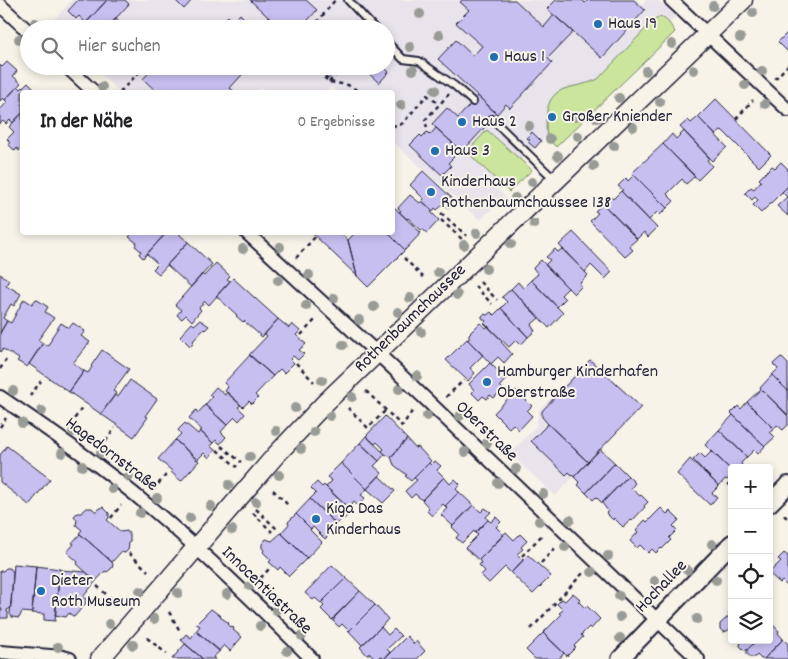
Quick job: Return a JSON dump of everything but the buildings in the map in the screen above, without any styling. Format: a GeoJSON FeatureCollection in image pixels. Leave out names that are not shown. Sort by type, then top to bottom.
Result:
{"type":"FeatureCollection","features":[{"type":"Feature","properties":{"kind":"main road","name":"Rothenbaumchaussee"},"geometry":{"type":"LineString","coordinates":[[100,659],[304,424],[376,352],[743,0]]}},
{"type":"Feature","properties":{"kind":"street"},"geometry":{"type":"LineString","coordinates":[[671,0],[788,110]]}},
{"type":"Feature","properties":{"kind":"street"},"geometry":{"type":"LineString","coordinates":[[0,5],[20,24]]}},
{"type":"Feature","properties":{"kind":"street"},"geometry":{"type":"LineString","coordinates":[[76,75],[92,90]]}},
{"type":"Feature","properties":{"kind":"street","name":"Oberstraße"},"geometry":{"type":"LineString","coordinates":[[249,235],[376,352],[698,659]]}},
{"type":"Feature","properties":{"kind":"street","name":"Hagedornstraße"},"geometry":{"type":"LineString","coordinates":[[0,397],[48,429],[111,476],[196,548]]}},
{"type":"Feature","properties":{"kind":"street"},"geometry":{"type":"LineString","coordinates":[[773,500],[788,485]]}},
{"type":"Feature","properties":{"kind":"street","name":"Hochallee"},"geometry":{"type":"LineString","coordinates":[[620,659],[728,547]]}},
{"type":"Feature","properties":{"kind":"street","name":"Innocentiastraße"},"geometry":{"type":"LineString","coordinates":[[196,548],[312,659]]}},
{"type":"Feature","properties":{"kind":"street"},"geometry":{"type":"LineString","coordinates":[[0,652],[70,659]]}},
{"type":"Feature","properties":{"kind":"lane"},"geometry":{"type":"LineString","coordinates":[[348,0],[367,20]]}},
{"type":"Feature","properties":{"kind":"lane"},"geometry":{"type":"LineString","coordinates":[[395,51],[403,59],[419,61],[455,86],[473,102]]}},
{"type":"Feature","properties":{"kind":"lane"},"geometry":{"type":"LineString","coordinates":[[492,119],[555,180]]}},
{"type":"Feature","properties":{"kind":"path"},"geometry":{"type":"LineString","coordinates":[[319,20],[335,0]]}},
{"type":"Feature","properties":{"kind":"path"},"geometry":{"type":"LineString","coordinates":[[775,79],[788,65]]}},
{"type":"Feature","properties":{"kind":"path"},"geometry":{"type":"LineString","coordinates":[[122,90],[136,75]]}},
{"type":"Feature","properties":{"kind":"path"},"geometry":{"type":"LineString","coordinates":[[322,75],[329,82],[348,85],[357,90]]}},
{"type":"Feature","properties":{"kind":"path"},"geometry":{"type":"LineString","coordinates":[[329,82],[336,75]]}},
{"type":"Feature","properties":{"kind":"path"},"geometry":{"type":"LineString","coordinates":[[427,128],[425,120],[455,86]]}},
{"type":"Feature","properties":{"kind":"path"},"geometry":{"type":"LineString","coordinates":[[395,126],[402,123],[428,95],[439,104]]}},
{"type":"Feature","properties":{"kind":"path"},"geometry":{"type":"LineString","coordinates":[[736,120],[753,100]]}},
{"type":"Feature","properties":{"kind":"path"},"geometry":{"type":"LineString","coordinates":[[442,213],[467,236]]}},
{"type":"Feature","properties":{"kind":"path"},"geometry":{"type":"LineString","coordinates":[[441,220],[463,240]]}},
{"type":"Feature","properties":{"kind":"path"},"geometry":{"type":"LineString","coordinates":[[296,258],[315,237]]}},
{"type":"Feature","properties":{"kind":"path"},"geometry":{"type":"LineString","coordinates":[[404,258],[423,277]]}},
{"type":"Feature","properties":{"kind":"path"},"geometry":{"type":"LineString","coordinates":[[480,282],[497,300]]}},
{"type":"Feature","properties":{"kind":"path"},"geometry":{"type":"LineString","coordinates":[[475,286],[492,304]]}},
{"type":"Feature","properties":{"kind":"path"},"geometry":{"type":"LineString","coordinates":[[301,335],[316,319]]}},
{"type":"Feature","properties":{"kind":"path"},"geometry":{"type":"LineString","coordinates":[[0,369],[6,360]]}},
{"type":"Feature","properties":{"kind":"path"},"geometry":{"type":"LineString","coordinates":[[296,363],[314,382]]}},
{"type":"Feature","properties":{"kind":"path"},"geometry":{"type":"LineString","coordinates":[[446,397],[464,380]]}},
{"type":"Feature","properties":{"kind":"path"},"geometry":{"type":"LineString","coordinates":[[30,396],[41,381]]}},
{"type":"Feature","properties":{"kind":"path"},"geometry":{"type":"LineString","coordinates":[[366,391],[402,426],[413,410]]}},
{"type":"Feature","properties":{"kind":"path"},"geometry":{"type":"LineString","coordinates":[[70,425],[82,408]]}},
{"type":"Feature","properties":{"kind":"path"},"geometry":{"type":"LineString","coordinates":[[348,408],[368,428],[386,410]]}},
{"type":"Feature","properties":{"kind":"path"},"geometry":{"type":"LineString","coordinates":[[0,427],[6,418]]}},
{"type":"Feature","properties":{"kind":"path"},"geometry":{"type":"LineString","coordinates":[[101,448],[115,428]]}},
{"type":"Feature","properties":{"kind":"path"},"geometry":{"type":"LineString","coordinates":[[221,446],[241,462]]}},
{"type":"Feature","properties":{"kind":"path"},"geometry":{"type":"LineString","coordinates":[[217,450],[237,467]]}},
{"type":"Feature","properties":{"kind":"path"},"geometry":{"type":"LineString","coordinates":[[153,490],[166,475]]}},
{"type":"Feature","properties":{"kind":"path"},"geometry":{"type":"LineString","coordinates":[[273,490],[290,507]]}},
{"type":"Feature","properties":{"kind":"path"},"geometry":{"type":"LineString","coordinates":[[111,518],[121,505]]}},
{"type":"Feature","properties":{"kind":"path"},"geometry":{"type":"LineString","coordinates":[[256,509],[277,529]]}},
{"type":"Feature","properties":{"kind":"path"},"geometry":{"type":"LineString","coordinates":[[253,513],[272,532]]}},
{"type":"Feature","properties":{"kind":"path"},"geometry":{"type":"LineString","coordinates":[[784,515],[788,519]]}},
{"type":"Feature","properties":{"kind":"path"},"geometry":{"type":"LineString","coordinates":[[522,556],[544,533]]}},
{"type":"Feature","properties":{"kind":"path"},"geometry":{"type":"LineString","coordinates":[[541,563],[558,546]]}},
{"type":"Feature","properties":{"kind":"path"},"geometry":{"type":"LineString","coordinates":[[128,553],[148,571]]}},
{"type":"Feature","properties":{"kind":"path"},"geometry":{"type":"LineString","coordinates":[[255,584],[269,569]]}},
{"type":"Feature","properties":{"kind":"path"},"geometry":{"type":"LineString","coordinates":[[531,629],[584,572]]}},
{"type":"Feature","properties":{"kind":"path"},"geometry":{"type":"LineString","coordinates":[[97,586],[118,606]]}},
{"type":"Feature","properties":{"kind":"path"},"geometry":{"type":"LineString","coordinates":[[169,612],[180,631]]}},
{"type":"Feature","properties":{"kind":"path"},"geometry":{"type":"LineString","coordinates":[[147,638],[167,654]]}},
{"type":"Feature","properties":{"kind":"shaded area"},"geometry":{"type":"Polygon","coordinates":[[[72,0],[636,0],[642,5],[646,0],[657,0],[677,16],[494,185],[505,197],[480,220],[395,144],[395,90],[335,90],[331,87],[328,90],[264,90],[261,88],[259,90],[118,90],[101,75],[395,75],[395,20],[54,20],[72,0]]]}},
{"type":"Feature","properties":{"kind":"shaded area"},"geometry":{"type":"Polygon","coordinates":[[[591,358],[642,407],[555,496],[510,454],[536,426],[539,410],[591,358]]]}},
{"type":"Feature","properties":{"kind":"green space"},"geometry":{"type":"Polygon","coordinates":[[[660,17],[671,25],[675,32],[556,147],[547,138],[546,131],[546,115],[550,101],[554,96],[559,91],[598,79],[653,21],[660,17]]]}},
{"type":"Feature","properties":{"kind":"green space"},"geometry":{"type":"Polygon","coordinates":[[[487,130],[532,170],[509,192],[467,152],[487,130]]]}},
{"type":"Feature","properties":{"kind":"place","name":"Haus 19"},"geometry":{"type":"Point","coordinates":[598,24]}},
{"type":"Feature","properties":{"kind":"place","name":"Haus 1"},"geometry":{"type":"Point","coordinates":[494,57]}},
{"type":"Feature","properties":{"kind":"place","name":"Großer Kniender"},"geometry":{"type":"Point","coordinates":[552,117]}},
{"type":"Feature","properties":{"kind":"place","name":"Haus 2"},"geometry":{"type":"Point","coordinates":[462,122]}},
{"type":"Feature","properties":{"kind":"place","name":"Haus 3"},"geometry":{"type":"Point","coordinates":[435,151]}},
{"type":"Feature","properties":{"kind":"place","name":"Kinderhaus Rothenbaumchaussee 138"},"geometry":{"type":"Point","coordinates":[431,192]}},
{"type":"Feature","properties":{"kind":"place","name":"Hamburger Kinderhafen Oberstraße"},"geometry":{"type":"Point","coordinates":[487,382]}},
{"type":"Feature","properties":{"kind":"place","name":"Kiga Das Kinderhaus"},"geometry":{"type":"Point","coordinates":[316,519]}},
{"type":"Feature","properties":{"kind":"place","name":"Dieter Roth Museum"},"geometry":{"type":"Point","coordinates":[41,591]}}]}
